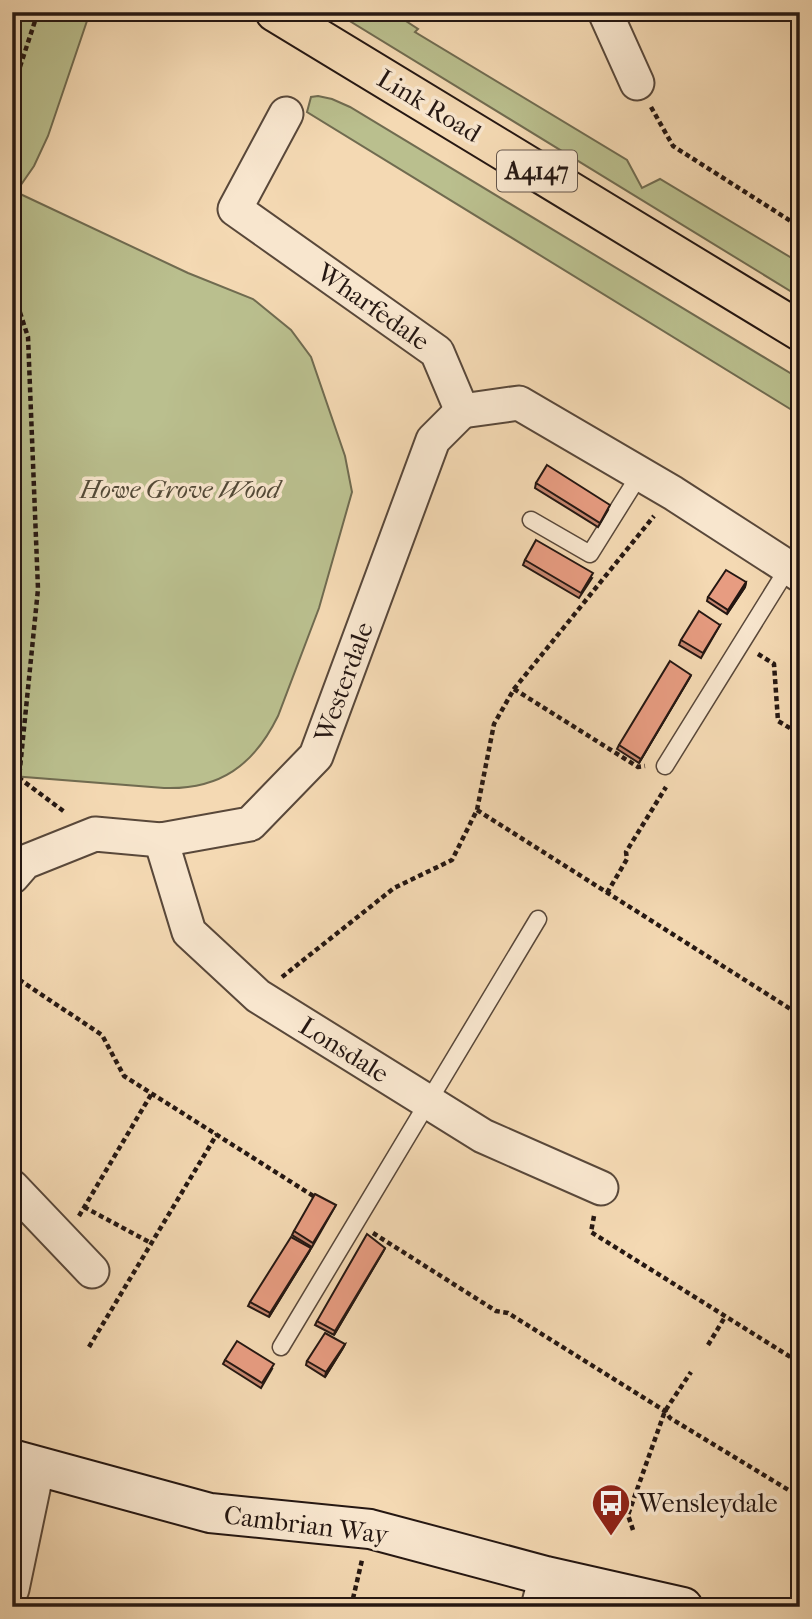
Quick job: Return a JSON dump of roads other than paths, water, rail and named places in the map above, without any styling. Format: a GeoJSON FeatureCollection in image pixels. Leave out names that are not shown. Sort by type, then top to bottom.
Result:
{"type":"FeatureCollection","features":[{"type":"Feature","properties":{"kind":"main road","name":"Link Road"},"geometry":{"type":"LineString","coordinates":[[275,12],[800,331]]}},
{"type":"Feature","properties":{"kind":"street"},"geometry":{"type":"LineString","coordinates":[[605,12],[637,83]]}},
{"type":"Feature","properties":{"kind":"street","name":"Wharfedale"},"geometry":{"type":"LineString","coordinates":[[286,114],[234,209],[437,352],[462,411]]}},
{"type":"Feature","properties":{"kind":"street"},"geometry":{"type":"LineString","coordinates":[[462,411],[519,402],[673,493],[794,571]]}},
{"type":"Feature","properties":{"kind":"street","name":"Westerdale"},"geometry":{"type":"LineString","coordinates":[[12,877],[25,862],[95,834],[161,840],[250,824],[316,756],[433,440],[462,411]]}},
{"type":"Feature","properties":{"kind":"street","name":"Lonsdale"},"geometry":{"type":"LineString","coordinates":[[161,840],[189,932],[258,996],[483,1136],[601,1188]]}},
{"type":"Feature","properties":{"kind":"street"},"geometry":{"type":"LineString","coordinates":[[12,1187],[92,1271]]}},
{"type":"Feature","properties":{"kind":"street"},"geometry":{"type":"LineString","coordinates":[[12,1590],[25,1462]]}},
{"type":"Feature","properties":{"kind":"street","name":"Cambrian Way"},"geometry":{"type":"LineString","coordinates":[[25,1462],[210,1513],[370,1529],[542,1591],[683,1607]]}},
{"type":"Feature","properties":{"kind":"lane"},"geometry":{"type":"LineString","coordinates":[[531,520],[590,554],[640,474]]}},
{"type":"Feature","properties":{"kind":"lane"},"geometry":{"type":"LineString","coordinates":[[664,766],[742,643],[794,571]]}},
{"type":"Feature","properties":{"kind":"lane"},"geometry":{"type":"LineString","coordinates":[[281,1347],[538,919]]}},
{"type":"Feature","properties":{"kind":"place","name":"Wensleydale"},"geometry":{"type":"Point","coordinates":[611,1537]}},
{"type":"Feature","properties":{"kind":"park label","name":"Howe Grove Wood"},"geometry":{"type":"Point","coordinates":[180,489]}}]}
